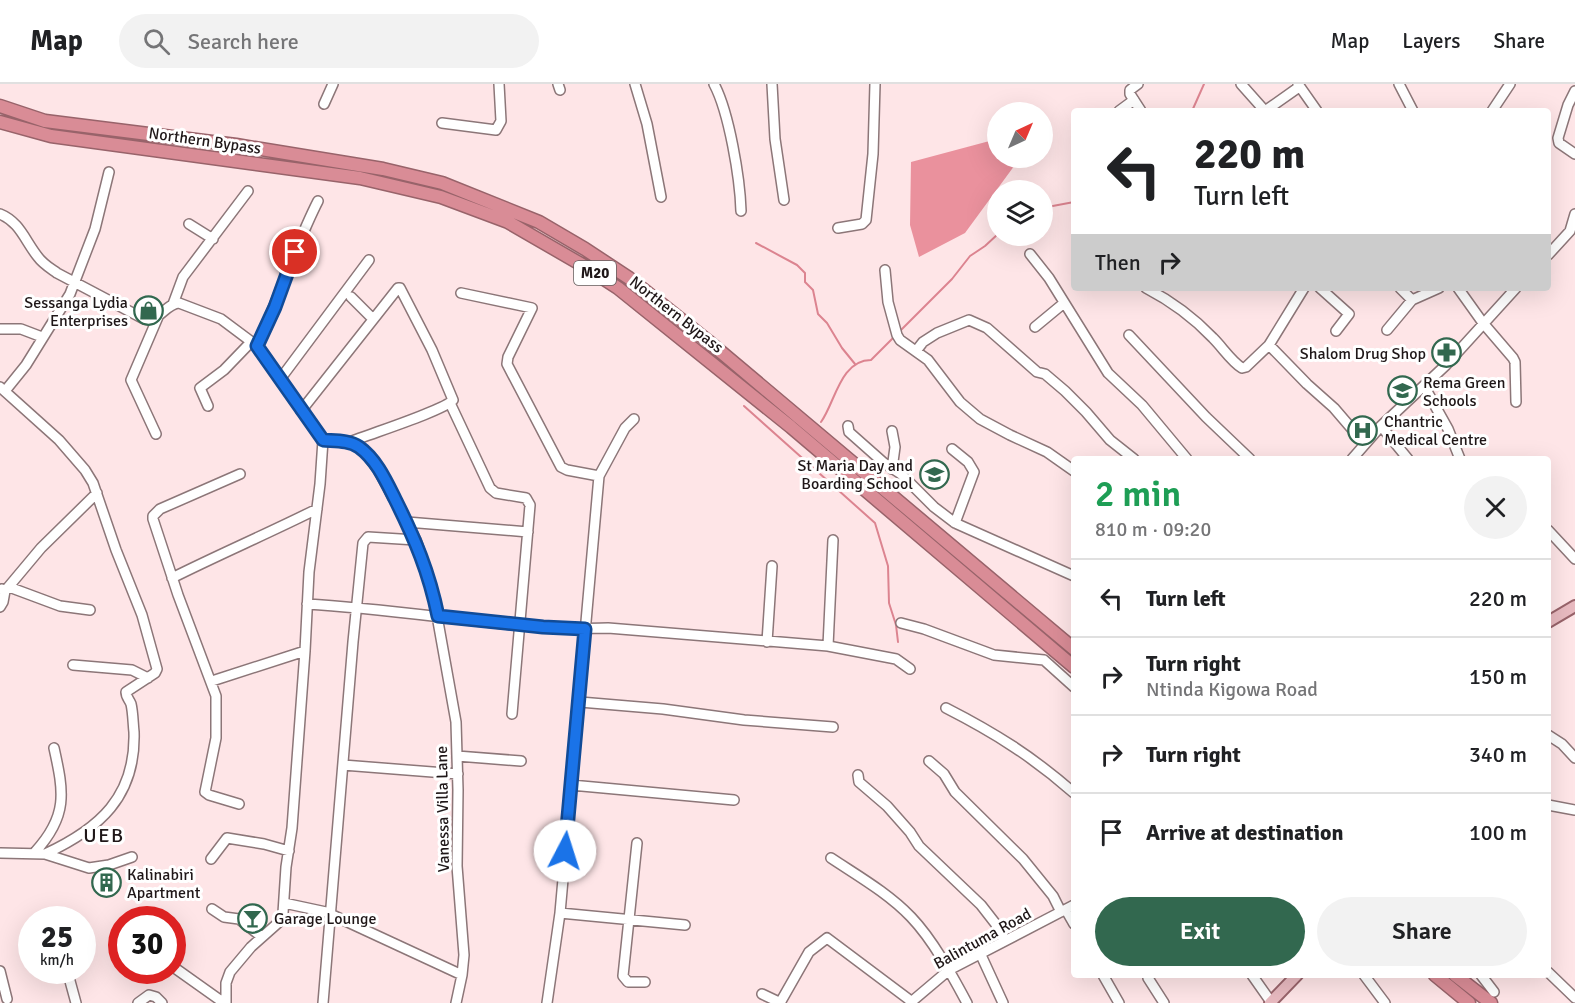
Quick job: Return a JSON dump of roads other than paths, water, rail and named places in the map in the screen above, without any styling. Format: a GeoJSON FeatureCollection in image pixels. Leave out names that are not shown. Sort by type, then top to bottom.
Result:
{"type":"FeatureCollection","features":[{"type":"Feature","properties":{"kind":"highway","name":"Northern Bypass"},"geometry":{"type":"LineString","coordinates":[[0,106],[45,121],[236,145],[383,169],[442,183],[539,222],[629,278],[708,341],[1071,646]]}},
{"type":"Feature","properties":{"kind":"highway","name":"Northern Bypass"},"geometry":{"type":"LineString","coordinates":[[0,122],[51,136],[360,178],[441,197],[508,222],[584,266],[626,295],[791,427],[1071,664]]}},
{"type":"Feature","properties":{"kind":"highway"},"geometry":{"type":"LineString","coordinates":[[1439,978],[1469,1003]]}},
{"type":"Feature","properties":{"kind":"highway"},"geometry":{"type":"LineString","coordinates":[[1460,978],[1493,998]]}},
{"type":"Feature","properties":{"kind":"main road"},"geometry":{"type":"LineString","coordinates":[[1551,621],[1573,610]]}},
{"type":"Feature","properties":{"kind":"main road"},"geometry":{"type":"LineString","coordinates":[[1270,1003],[1294,978]]}},
{"type":"Feature","properties":{"kind":"street"},"geometry":{"type":"LineString","coordinates":[[324,104],[333,84]]}},
{"type":"Feature","properties":{"kind":"street"},"geometry":{"type":"LineString","coordinates":[[442,123],[496,129],[501,121],[499,84]]}},
{"type":"Feature","properties":{"kind":"street"},"geometry":{"type":"LineString","coordinates":[[635,84],[647,124],[661,197]]}},
{"type":"Feature","properties":{"kind":"street"},"geometry":{"type":"LineString","coordinates":[[714,84],[721,99],[736,167],[741,211]]}},
{"type":"Feature","properties":{"kind":"street"},"geometry":{"type":"LineString","coordinates":[[772,84],[775,139],[784,200]]}},
{"type":"Feature","properties":{"kind":"street"},"geometry":{"type":"LineString","coordinates":[[838,228],[862,224],[866,220],[873,154],[875,84]]}},
{"type":"Feature","properties":{"kind":"street"},"geometry":{"type":"LineString","coordinates":[[1138,84],[1130,90],[1130,94],[1139,108]]}},
{"type":"Feature","properties":{"kind":"street"},"geometry":{"type":"LineString","coordinates":[[1241,84],[1262,108]]}},
{"type":"Feature","properties":{"kind":"street"},"geometry":{"type":"LineString","coordinates":[[1399,84],[1411,108]]}},
{"type":"Feature","properties":{"kind":"street"},"geometry":{"type":"LineString","coordinates":[[1494,108],[1510,84]]}},
{"type":"Feature","properties":{"kind":"street"},"geometry":{"type":"LineString","coordinates":[[1269,108],[1299,85],[1315,108]]}},
{"type":"Feature","properties":{"kind":"street"},"geometry":{"type":"LineString","coordinates":[[1575,92],[1568,105],[1558,138],[1562,145],[1575,154]]}},
{"type":"Feature","properties":{"kind":"street"},"geometry":{"type":"LineString","coordinates":[[1123,108],[1134,100]]}},
{"type":"Feature","properties":{"kind":"street"},"geometry":{"type":"LineString","coordinates":[[40,853],[68,843],[89,830],[119,796],[130,769],[134,746],[131,708],[125,694],[127,689],[157,671],[142,615],[116,550],[97,493],[85,470],[59,440],[3,389],[26,365],[66,302],[95,230],[110,172]]}},
{"type":"Feature","properties":{"kind":"street"},"geometry":{"type":"LineString","coordinates":[[0,214],[8,217],[19,227],[45,265],[149,320],[158,317],[173,304],[183,277],[248,191]]}},
{"type":"Feature","properties":{"kind":"street"},"geometry":{"type":"LineString","coordinates":[[208,406],[200,388],[254,344],[275,307],[295,252],[318,201]]}},
{"type":"Feature","properties":{"kind":"street"},"geometry":{"type":"LineString","coordinates":[[1551,252],[1573,233],[1575,214]]}},
{"type":"Feature","properties":{"kind":"street"},"geometry":{"type":"LineString","coordinates":[[189,224],[213,239]]}},
{"type":"Feature","properties":{"kind":"street"},"geometry":{"type":"LineString","coordinates":[[1030,254],[1039,264],[1108,373],[1142,405],[1184,456]]}},
{"type":"Feature","properties":{"kind":"street"},"geometry":{"type":"LineString","coordinates":[[281,378],[369,260]]}},
{"type":"Feature","properties":{"kind":"street"},"geometry":{"type":"LineString","coordinates":[[885,270],[888,302],[900,340],[939,372],[943,382],[960,402],[980,418],[1047,452],[1071,469]]}},
{"type":"Feature","properties":{"kind":"street"},"geometry":{"type":"LineString","coordinates":[[301,411],[398,288],[401,289],[453,398],[450,403],[350,442],[323,440]]}},
{"type":"Feature","properties":{"kind":"street"},"geometry":{"type":"LineString","coordinates":[[1152,291],[1188,316],[1212,337],[1242,369],[1246,368],[1269,345],[1302,291]]}},
{"type":"Feature","properties":{"kind":"street"},"geometry":{"type":"LineString","coordinates":[[1323,291],[1348,314],[1336,331]]}},
{"type":"Feature","properties":{"kind":"street"},"geometry":{"type":"LineString","coordinates":[[1403,291],[1412,300]]}},
{"type":"Feature","properties":{"kind":"street"},"geometry":{"type":"LineString","coordinates":[[1388,330],[1412,300],[1432,291]]}},
{"type":"Feature","properties":{"kind":"street"},"geometry":{"type":"LineString","coordinates":[[1460,291],[1483,323],[1513,358],[1516,402]]}},
{"type":"Feature","properties":{"kind":"street"},"geometry":{"type":"LineString","coordinates":[[1502,291],[1506,298]]}},
{"type":"Feature","properties":{"kind":"street"},"geometry":{"type":"LineString","coordinates":[[1354,456],[1364,443],[1424,386],[1513,291]]}},
{"type":"Feature","properties":{"kind":"street"},"geometry":{"type":"LineString","coordinates":[[461,293],[532,308],[508,357],[507,364],[561,467],[599,476]]}},
{"type":"Feature","properties":{"kind":"street"},"geometry":{"type":"LineString","coordinates":[[351,297],[373,320]]}},
{"type":"Feature","properties":{"kind":"street"},"geometry":{"type":"LineString","coordinates":[[1035,327],[1064,303]]}},
{"type":"Feature","properties":{"kind":"street"},"geometry":{"type":"LineString","coordinates":[[173,304],[185,305],[220,319],[254,344],[281,378],[301,411],[323,440],[309,572],[292,828],[283,913],[278,923],[230,972],[226,983],[225,1003]]}},
{"type":"Feature","properties":{"kind":"street"},"geometry":{"type":"LineString","coordinates":[[156,434],[130,380],[158,317]]}},
{"type":"Feature","properties":{"kind":"street"},"geometry":{"type":"LineString","coordinates":[[916,351],[923,342],[937,333],[966,321],[984,326],[1036,372],[1045,374],[1077,401],[1110,440],[1130,456]]}},
{"type":"Feature","properties":{"kind":"street"},"geometry":{"type":"LineString","coordinates":[[0,329],[21,329],[42,338]]}},
{"type":"Feature","properties":{"kind":"street"},"geometry":{"type":"LineString","coordinates":[[1129,335],[1156,366],[1247,456]]}},
{"type":"Feature","properties":{"kind":"street"},"geometry":{"type":"LineString","coordinates":[[1269,345],[1334,408],[1364,443]]}},
{"type":"Feature","properties":{"kind":"street"},"geometry":{"type":"LineString","coordinates":[[1424,386],[1448,429],[1459,456]]}},
{"type":"Feature","properties":{"kind":"street"},"geometry":{"type":"LineString","coordinates":[[450,403],[493,491],[526,498],[530,502],[512,714]]}},
{"type":"Feature","properties":{"kind":"street"},"geometry":{"type":"LineString","coordinates":[[547,1003],[560,914],[599,476],[625,428],[634,419]]}},
{"type":"Feature","properties":{"kind":"street"},"geometry":{"type":"LineString","coordinates":[[848,426],[849,432],[901,474],[933,507],[955,523],[1071,575]]}},
{"type":"Feature","properties":{"kind":"street"},"geometry":{"type":"LineString","coordinates":[[1381,426],[1406,456]]}},
{"type":"Feature","properties":{"kind":"street"},"geometry":{"type":"LineString","coordinates":[[892,431],[895,447],[892,469]]}},
{"type":"Feature","properties":{"kind":"street","name":"Vanessa Villa Lane"},"geometry":{"type":"LineString","coordinates":[[350,442],[364,451],[378,468],[407,522],[430,580],[438,616],[456,722],[457,866],[464,955],[456,1003]]}},
{"type":"Feature","properties":{"kind":"street"},"geometry":{"type":"LineString","coordinates":[[952,449],[968,462],[975,472],[955,523]]}},
{"type":"Feature","properties":{"kind":"street"},"geometry":{"type":"LineString","coordinates":[[239,804],[205,792],[216,738],[218,716],[216,696],[172,578],[153,516],[160,509],[240,474]]}},
{"type":"Feature","properties":{"kind":"street"},"geometry":{"type":"LineString","coordinates":[[0,607],[5,589],[41,548],[97,493]]}},
{"type":"Feature","properties":{"kind":"street"},"geometry":{"type":"LineString","coordinates":[[172,578],[317,509]]}},
{"type":"Feature","properties":{"kind":"street"},"geometry":{"type":"LineString","coordinates":[[407,522],[528,532]]}},
{"type":"Feature","properties":{"kind":"street"},"geometry":{"type":"LineString","coordinates":[[1551,536],[1575,559]]}},
{"type":"Feature","properties":{"kind":"street"},"geometry":{"type":"LineString","coordinates":[[323,1003],[363,543],[365,539],[416,540]]}},
{"type":"Feature","properties":{"kind":"street"},"geometry":{"type":"LineString","coordinates":[[828,646],[833,540]]}},
{"type":"Feature","properties":{"kind":"street"},"geometry":{"type":"LineString","coordinates":[[767,642],[772,566]]}},
{"type":"Feature","properties":{"kind":"street"},"geometry":{"type":"LineString","coordinates":[[5,589],[60,606],[90,610]]}},
{"type":"Feature","properties":{"kind":"street"},"geometry":{"type":"LineString","coordinates":[[307,603],[519,624],[585,629],[632,629],[828,646],[896,659],[910,669]]}},
{"type":"Feature","properties":{"kind":"street"},"geometry":{"type":"LineString","coordinates":[[901,623],[924,628],[994,655],[1044,660],[1071,684]]}},
{"type":"Feature","properties":{"kind":"street"},"geometry":{"type":"LineString","coordinates":[[212,681],[305,651]]}},
{"type":"Feature","properties":{"kind":"street"},"geometry":{"type":"LineString","coordinates":[[73,665],[132,670],[148,678]]}},
{"type":"Feature","properties":{"kind":"street"},"geometry":{"type":"LineString","coordinates":[[580,702],[833,727]]}},
{"type":"Feature","properties":{"kind":"street"},"geometry":{"type":"LineString","coordinates":[[946,708],[1025,753],[1071,791]]}},
{"type":"Feature","properties":{"kind":"street"},"geometry":{"type":"LineString","coordinates":[[1551,737],[1562,744],[1575,758]]}},
{"type":"Feature","properties":{"kind":"street"},"geometry":{"type":"LineString","coordinates":[[40,853],[57,824],[61,807],[60,778],[54,748]]}},
{"type":"Feature","properties":{"kind":"street"},"geometry":{"type":"LineString","coordinates":[[457,756],[521,761]]}},
{"type":"Feature","properties":{"kind":"street"},"geometry":{"type":"LineString","coordinates":[[929,761],[944,774],[955,792],[1023,859],[1053,896],[1067,909]]}},
{"type":"Feature","properties":{"kind":"street"},"geometry":{"type":"LineString","coordinates":[[343,765],[458,774]]}},
{"type":"Feature","properties":{"kind":"street"},"geometry":{"type":"LineString","coordinates":[[858,775],[860,783],[887,806],[919,846],[981,904],[1005,940]]}},
{"type":"Feature","properties":{"kind":"street"},"geometry":{"type":"LineString","coordinates":[[571,785],[734,800]]}},
{"type":"Feature","properties":{"kind":"street"},"geometry":{"type":"LineString","coordinates":[[1551,806],[1575,810]]}},
{"type":"Feature","properties":{"kind":"street"},"geometry":{"type":"LineString","coordinates":[[211,859],[226,838],[264,844],[289,851]]}},
{"type":"Feature","properties":{"kind":"street"},"geometry":{"type":"LineString","coordinates":[[637,843],[623,976],[628,982],[645,982]]}},
{"type":"Feature","properties":{"kind":"street"},"geometry":{"type":"LineString","coordinates":[[0,853],[40,853],[89,868],[109,865],[132,857]]}},
{"type":"Feature","properties":{"kind":"street"},"geometry":{"type":"LineString","coordinates":[[831,858],[883,893],[911,917],[949,970],[967,1003]]}},
{"type":"Feature","properties":{"kind":"street"},"geometry":{"type":"LineString","coordinates":[[284,903],[331,915],[462,975]]}},
{"type":"Feature","properties":{"kind":"street"},"geometry":{"type":"LineString","coordinates":[[212,909],[224,916],[239,919],[262,937]]}},
{"type":"Feature","properties":{"kind":"street","name":"Balintuma Road"},"geometry":{"type":"LineString","coordinates":[[910,1002],[949,970],[1067,909]]}},
{"type":"Feature","properties":{"kind":"street"},"geometry":{"type":"LineString","coordinates":[[560,914],[685,925]]}},
{"type":"Feature","properties":{"kind":"street"},"geometry":{"type":"LineString","coordinates":[[762,994],[780,1003],[809,952],[827,938],[910,1002]]}},
{"type":"Feature","properties":{"kind":"street"},"geometry":{"type":"LineString","coordinates":[[980,953],[1003,1003]]}},
{"type":"Feature","properties":{"kind":"street"},"geometry":{"type":"LineString","coordinates":[[0,971],[7,999]]}},
{"type":"Feature","properties":{"kind":"street"},"geometry":{"type":"LineString","coordinates":[[1551,975],[1575,998]]}},
{"type":"Feature","properties":{"kind":"street"},"geometry":{"type":"LineString","coordinates":[[186,976],[225,1003]]}},
{"type":"Feature","properties":{"kind":"street"},"geometry":{"type":"LineString","coordinates":[[1105,978],[1119,1003]]}},
{"type":"Feature","properties":{"kind":"street"},"geometry":{"type":"LineString","coordinates":[[1148,978],[1164,1003]]}},
{"type":"Feature","properties":{"kind":"street"},"geometry":{"type":"LineString","coordinates":[[1254,978],[1270,1003]]}},
{"type":"Feature","properties":{"kind":"street"},"geometry":{"type":"LineString","coordinates":[[1366,978],[1385,1003]]}},
{"type":"Feature","properties":{"kind":"street"},"geometry":{"type":"LineString","coordinates":[[1483,978],[1493,998]]}},
{"type":"Feature","properties":{"kind":"street"},"geometry":{"type":"LineString","coordinates":[[71,984],[76,1003]]}},
{"type":"Feature","properties":{"kind":"street"},"geometry":{"type":"LineString","coordinates":[[138,1003],[149,995],[156,997],[162,1003]]}},
{"type":"Feature","properties":{"kind":"waterway"},"geometry":{"type":"LineString","coordinates":[[1193,108],[1204,84]]}},
{"type":"Feature","properties":{"kind":"waterway"},"geometry":{"type":"LineString","coordinates":[[1053,206],[1071,203]]}},
{"type":"Feature","properties":{"kind":"waterway"},"geometry":{"type":"LineString","coordinates":[[756,243],[797,265],[805,273],[805,282],[813,290],[818,314],[827,323],[855,364]]}},
{"type":"Feature","properties":{"kind":"waterway"},"geometry":{"type":"LineString","coordinates":[[900,331],[952,279],[970,256],[987,244]]}},
{"type":"Feature","properties":{"kind":"waterway"},"geometry":{"type":"LineString","coordinates":[[821,422],[845,375],[852,367],[871,360],[894,337]]}},
{"type":"Feature","properties":{"kind":"waterway"},"geometry":{"type":"LineString","coordinates":[[744,406],[875,523],[888,566],[889,603],[896,625],[898,642]]}},
{"type":"Feature","properties":{"kind":"place","name":"Sessanga Lydia Enterprises"},"geometry":{"type":"Point","coordinates":[149,311]}},
{"type":"Feature","properties":{"kind":"place","name":"Shalom Drug Shop"},"geometry":{"type":"Point","coordinates":[1447,353]}},
{"type":"Feature","properties":{"kind":"place","name":"Rema Green Schools"},"geometry":{"type":"Point","coordinates":[1402,391]}},
{"type":"Feature","properties":{"kind":"place","name":"Chantric Medical Centre"},"geometry":{"type":"Point","coordinates":[1363,430]}},
{"type":"Feature","properties":{"kind":"place","name":"St Maria Day and Boarding School"},"geometry":{"type":"Point","coordinates":[934,474]}},
{"type":"Feature","properties":{"kind":"place","name":"Kalinabiri Apartment"},"geometry":{"type":"Point","coordinates":[106,883]}},
{"type":"Feature","properties":{"kind":"place","name":"Garage Lounge"},"geometry":{"type":"Point","coordinates":[253,918]}},
{"type":"Feature","properties":{"kind":"district","name":"UEB"},"geometry":{"type":"Point","coordinates":[104,835]}}]}
